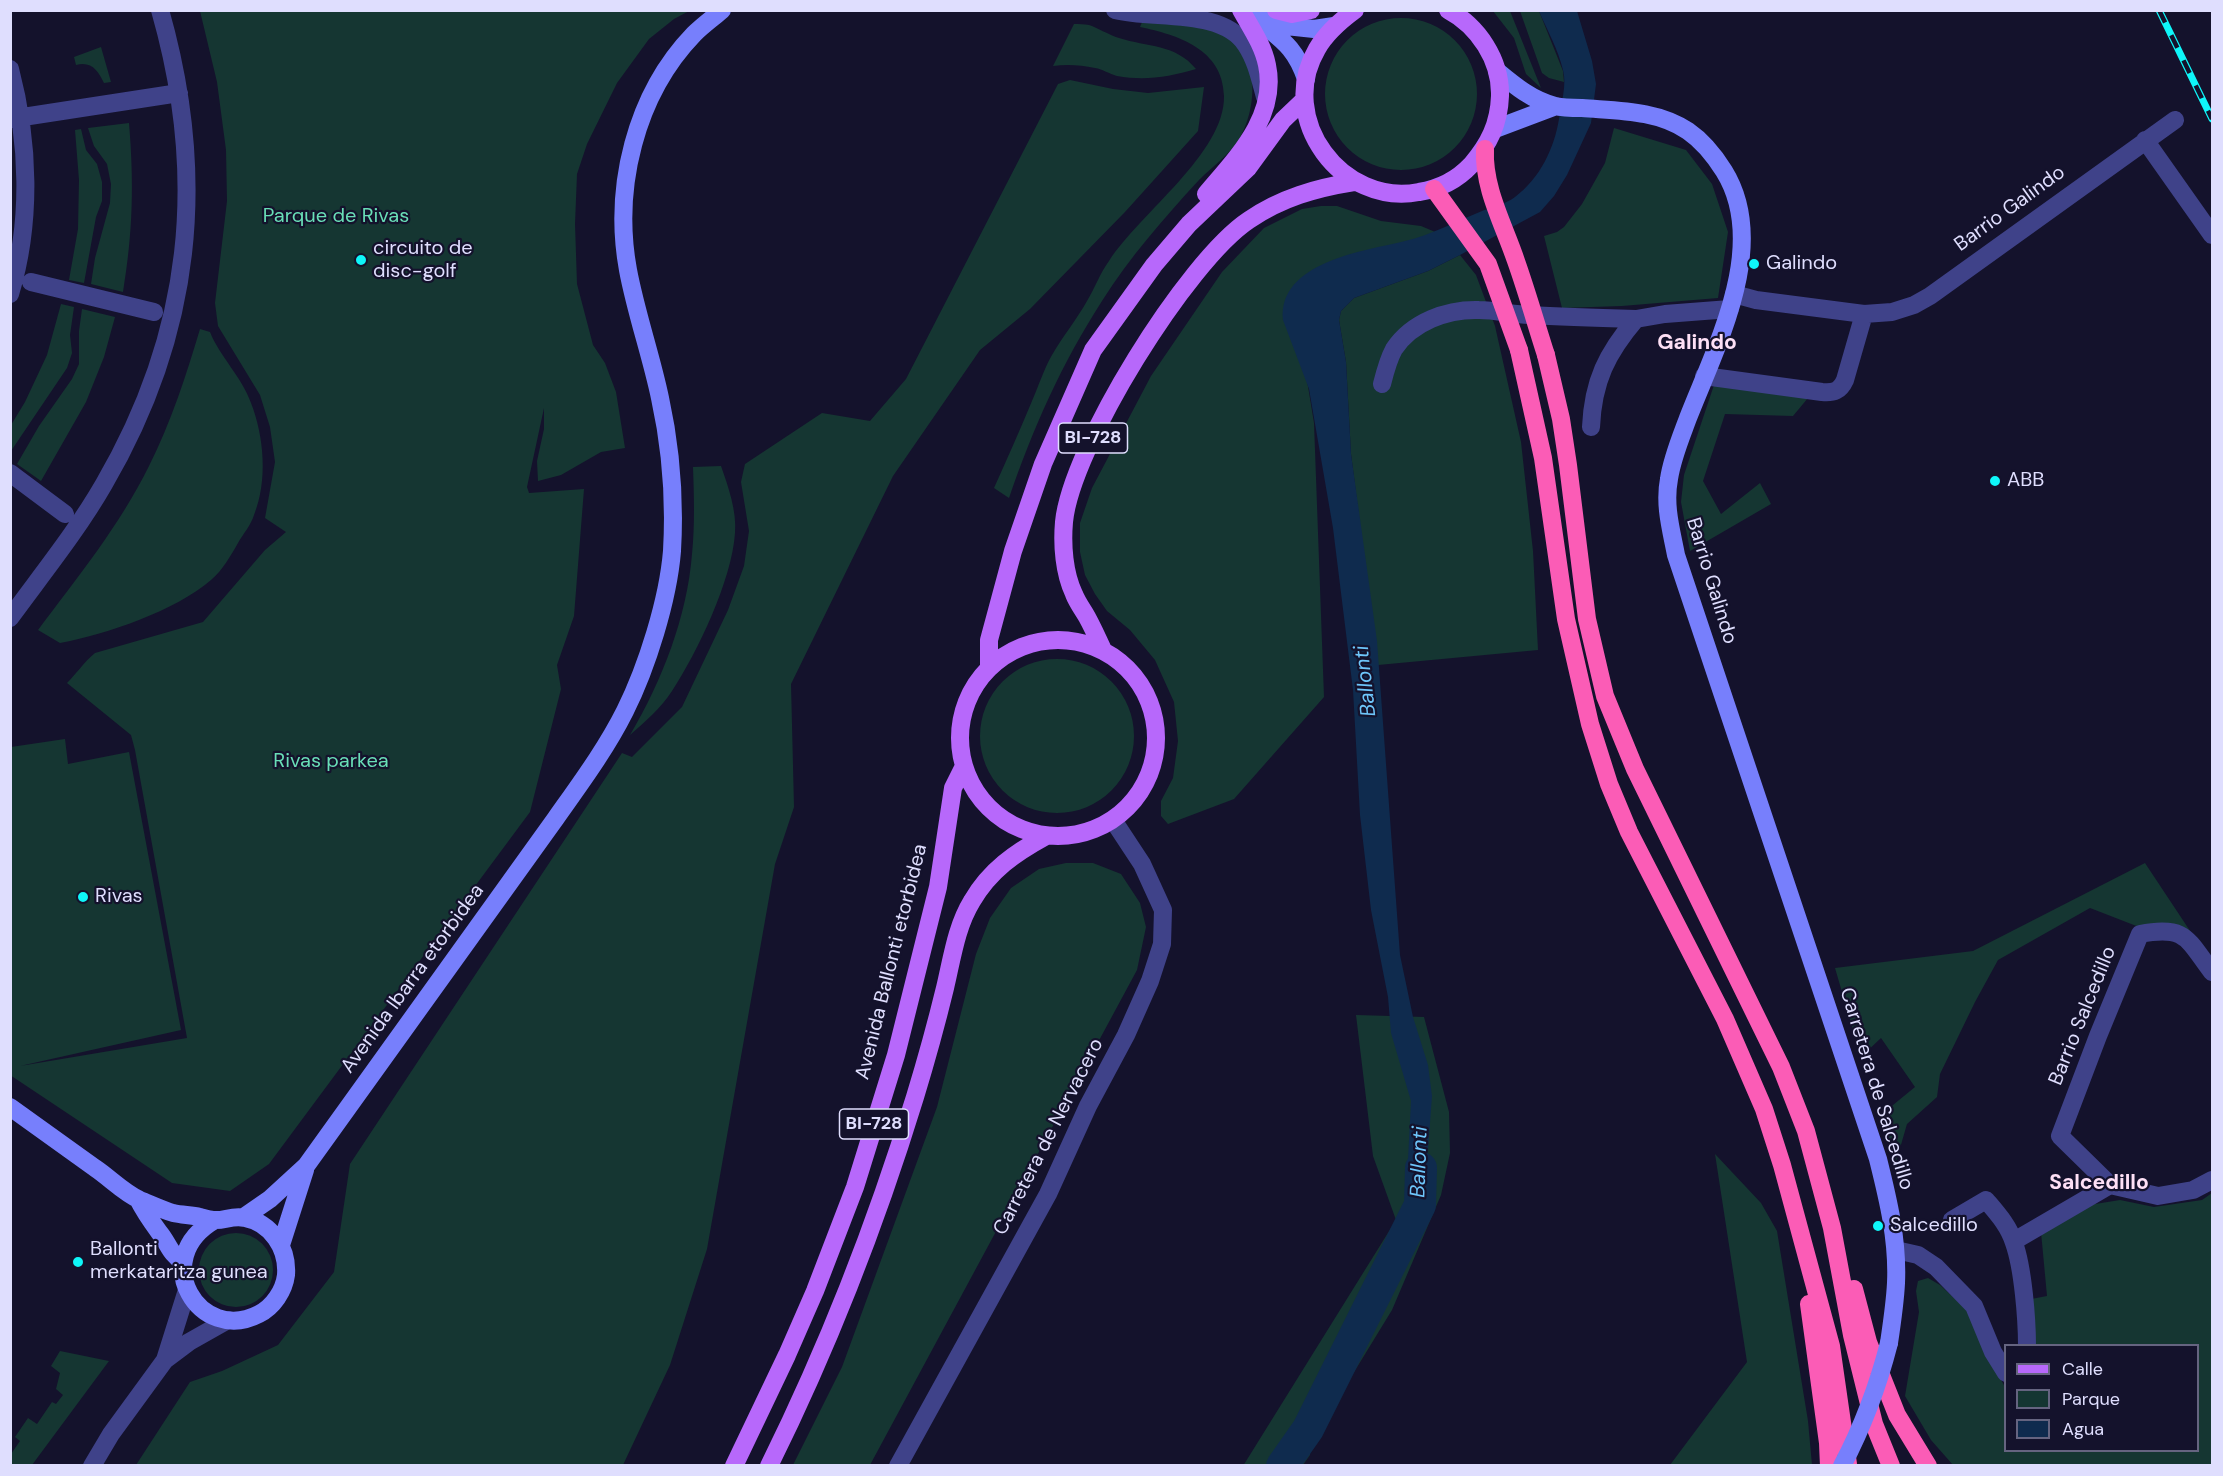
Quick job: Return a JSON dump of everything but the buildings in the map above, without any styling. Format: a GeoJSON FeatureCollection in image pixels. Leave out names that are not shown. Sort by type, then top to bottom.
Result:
{"type":"FeatureCollection","features":[{"type":"Feature","properties":{"kind":"highway"},"geometry":{"type":"LineString","coordinates":[[1485,149],[1484,165],[1494,202],[1516,261],[1550,371],[1561,419],[1576,517],[1587,619],[1605,696],[1635,769],[1781,1066],[1806,1131],[1832,1228],[1852,1335],[1874,1424],[1891,1466]]}},
{"type":"Feature","properties":{"kind":"highway"},"geometry":{"type":"LineString","coordinates":[[1434,189],[1488,264],[1508,316],[1529,387],[1550,506],[1566,619],[1590,724],[1609,784],[1629,832],[1725,1019],[1764,1109],[1831,1346],[1848,1466]]}},
{"type":"Feature","properties":{"kind":"highway"},"geometry":{"type":"LineString","coordinates":[[1794,1210],[1822,1397],[1829,1466]]}},
{"type":"Feature","properties":{"kind":"highway"},"geometry":{"type":"LineString","coordinates":[[1832,1228],[1851,1276],[1868,1342],[1897,1415],[1928,1466]]}},
{"type":"Feature","properties":{"kind":"main road"},"geometry":{"type":"LineString","coordinates":[[1189,224],[1206,194],[1245,149],[1261,120],[1266,101],[1269,81],[1267,64],[1255,33],[1241,10]]}},
{"type":"Feature","properties":{"kind":"main road"},"geometry":{"type":"LineString","coordinates":[[1276,10],[1292,14],[1311,10]]}},
{"type":"Feature","properties":{"kind":"main road","name":"BI-728"},"geometry":{"type":"LineString","coordinates":[[1355,10],[1334,26],[1316,50],[1306,79],[1305,100],[1311,132],[1329,161],[1354,182],[1380,192],[1398,194],[1434,189],[1463,174],[1485,149],[1495,129],[1500,91],[1497,71],[1490,52],[1479,36],[1467,10]]}},
{"type":"Feature","properties":{"kind":"main road","name":"BI-728"},"geometry":{"type":"LineString","coordinates":[[1448,10],[1459,16],[1479,36]]}},
{"type":"Feature","properties":{"kind":"main road","name":"BI-728"},"geometry":{"type":"LineString","coordinates":[[989,668],[989,640],[1013,551],[1043,464],[1093,350],[1154,265],[1189,224],[1248,168],[1283,120],[1305,100]]}},
{"type":"Feature","properties":{"kind":"main road","name":"BI-728"},"geometry":{"type":"LineString","coordinates":[[1103,650],[1073,593],[1065,558],[1064,521],[1075,483],[1092,439],[1137,356],[1191,278],[1216,249],[1247,221],[1286,199],[1324,187],[1354,182]]}},
{"type":"Feature","properties":{"kind":"main road","name":"BI-728"},"geometry":{"type":"LineString","coordinates":[[1043,640],[1074,640],[1103,650],[1127,667],[1144,690],[1154,717],[1156,747],[1149,775],[1134,800],[1113,820],[1092,830],[1069,836],[1046,836],[1018,828],[995,813],[976,792],[964,766],[960,740],[963,713],[973,689],[989,668],[1014,650],[1043,640]]}},
{"type":"Feature","properties":{"kind":"main road","name":"Avenida Ballonti etorbidea"},"geometry":{"type":"LineString","coordinates":[[734,1466],[815,1291],[855,1187],[899,1044],[938,887],[953,788],[964,766]]}},
{"type":"Feature","properties":{"kind":"main road","name":"BI-728"},"geometry":{"type":"LineString","coordinates":[[769,1466],[815,1368],[845,1296],[896,1157],[930,1049],[959,929],[985,882],[1013,854],[1046,836]]}},
{"type":"Feature","properties":{"kind":"street"},"geometry":{"type":"LineString","coordinates":[[10,618],[103,485],[126,444],[159,366],[174,316],[188,206],[179,93],[169,41],[160,10]]}},
{"type":"Feature","properties":{"kind":"street","name":"Avenida Ibarra etorbidea"},"geometry":{"type":"LineString","coordinates":[[138,1199],[172,1213],[214,1220],[244,1217],[270,1199],[306,1166],[556,818],[593,764],[625,711],[649,651],[666,591],[672,552],[673,484],[660,397],[628,270],[624,228],[626,180],[636,136],[646,106],[666,72],[694,34],[722,10]]}},
{"type":"Feature","properties":{"kind":"street"},"geometry":{"type":"LineString","coordinates":[[1115,10],[1131,15],[1202,19],[1229,28],[1245,43],[1256,64],[1266,101]]}},
{"type":"Feature","properties":{"kind":"street"},"geometry":{"type":"LineString","coordinates":[[1247,10],[1289,45],[1300,62],[1306,79]]}},
{"type":"Feature","properties":{"kind":"street"},"geometry":{"type":"LineString","coordinates":[[1258,10],[1286,26],[1314,29],[1334,26]]}},
{"type":"Feature","properties":{"kind":"street"},"geometry":{"type":"LineString","coordinates":[[10,69],[15,118],[25,165],[24,221],[15,278],[10,294]]}},
{"type":"Feature","properties":{"kind":"street"},"geometry":{"type":"LineString","coordinates":[[1497,71],[1521,91],[1556,106]]}},
{"type":"Feature","properties":{"kind":"street"},"geometry":{"type":"LineString","coordinates":[[15,118],[179,93]]}},
{"type":"Feature","properties":{"kind":"street"},"geometry":{"type":"LineString","coordinates":[[1495,129],[1556,106]]}},
{"type":"Feature","properties":{"kind":"street","name":"Barrio Galindo"},"geometry":{"type":"LineString","coordinates":[[1556,106],[1639,113],[1660,118],[1687,130],[1712,151],[1737,195],[1742,245],[1732,302],[1681,436],[1669,476],[1667,515],[1676,555],[1757,798]]}},
{"type":"Feature","properties":{"kind":"street","name":"Barrio Galindo"},"geometry":{"type":"LineString","coordinates":[[1382,384],[1394,349],[1408,333],[1426,320],[1454,311],[1478,310],[1568,317],[1636,319],[1756,300],[1864,314],[1892,312],[1914,305],[1930,296],[2175,120]]}},
{"type":"Feature","properties":{"kind":"street"},"geometry":{"type":"LineString","coordinates":[[2145,140],[2212,235]]}},
{"type":"Feature","properties":{"kind":"street"},"geometry":{"type":"LineString","coordinates":[[31,282],[154,312]]}},
{"type":"Feature","properties":{"kind":"street"},"geometry":{"type":"LineString","coordinates":[[1704,376],[1837,392],[1845,380],[1864,314]]}},
{"type":"Feature","properties":{"kind":"street"},"geometry":{"type":"LineString","coordinates":[[1591,427],[1595,389],[1604,365],[1616,342],[1636,319]]}},
{"type":"Feature","properties":{"kind":"street"},"geometry":{"type":"LineString","coordinates":[[10,473],[65,514]]}},
{"type":"Feature","properties":{"kind":"street","name":"Carretera de Salcedillo"},"geometry":{"type":"LineString","coordinates":[[1757,798],[1878,1159],[1890,1208],[1896,1250],[1896,1282],[1889,1343],[1881,1376],[1842,1466]]}},
{"type":"Feature","properties":{"kind":"street","name":"Carretera de Nervacero"},"geometry":{"type":"LineString","coordinates":[[898,1466],[1048,1194],[1088,1106],[1126,1035],[1150,981],[1162,944],[1163,910],[1142,864],[1113,820]]}},
{"type":"Feature","properties":{"kind":"street","name":"Barrio Salcedillo"},"geometry":{"type":"LineString","coordinates":[[2110,1185],[2060,1136],[2140,934],[2163,930],[2184,936],[2212,972]]}},
{"type":"Feature","properties":{"kind":"street"},"geometry":{"type":"LineString","coordinates":[[10,1107],[138,1199],[145,1214],[161,1234],[172,1255],[183,1262]]}},
{"type":"Feature","properties":{"kind":"street","name":"Avenida Ibarra etorbidea"},"geometry":{"type":"LineString","coordinates":[[165,1360],[189,1342],[228,1320],[244,1320],[272,1305],[281,1292],[285,1276],[285,1261],[281,1245],[306,1166]]}},
{"type":"Feature","properties":{"kind":"street"},"geometry":{"type":"LineString","coordinates":[[2014,1241],[2110,1185],[2158,1196],[2193,1190],[2212,1180]]}},
{"type":"Feature","properties":{"kind":"street"},"geometry":{"type":"LineString","coordinates":[[1952,1220],[1986,1200],[2001,1218],[2014,1241],[2019,1265],[2027,1344]]}},
{"type":"Feature","properties":{"kind":"street"},"geometry":{"type":"LineString","coordinates":[[244,1217],[272,1232],[281,1245]]}},
{"type":"Feature","properties":{"kind":"street"},"geometry":{"type":"LineString","coordinates":[[214,1220],[193,1237],[186,1249],[183,1276],[187,1290],[197,1305],[211,1315],[228,1320]]}},
{"type":"Feature","properties":{"kind":"street"},"geometry":{"type":"LineString","coordinates":[[1896,1250],[1918,1255],[1936,1267],[1974,1306],[1993,1352],[2004,1370]]}},
{"type":"Feature","properties":{"kind":"street"},"geometry":{"type":"LineString","coordinates":[[92,1466],[111,1434],[165,1360],[187,1290]]}},
{"type":"Feature","properties":{"kind":"green space"},"geometry":{"type":"Polygon","coordinates":[[[200,11],[689,11],[674,19],[649,39],[617,83],[587,144],[577,174],[575,224],[577,284],[593,345],[605,363],[616,392],[625,448],[601,452],[561,475],[538,481],[537,461],[544,429],[544,408],[527,487],[529,493],[584,489],[574,616],[557,665],[561,689],[530,812],[269,1164],[230,1191],[172,1183],[10,1075],[11,747],[65,739],[68,764],[129,752],[181,1030],[20,1066],[187,1038],[131,735],[67,683],[95,653],[203,622],[265,550],[286,532],[265,518],[275,462],[270,427],[260,395],[218,326],[215,303],[227,201],[226,150],[217,82],[200,11]]]}},
{"type":"Feature","properties":{"kind":"green space"},"geometry":{"type":"Polygon","coordinates":[[[1493,11],[1510,11],[1541,88],[1526,74],[1514,38],[1493,11]]]}},
{"type":"Feature","properties":{"kind":"green space"},"geometry":{"type":"Polygon","coordinates":[[[1520,11],[1539,11],[1563,71],[1564,82],[1549,78],[1542,73],[1520,11]]]}},
{"type":"Feature","properties":{"kind":"green space"},"geometry":{"type":"Polygon","coordinates":[[[1401,18],[1416,19],[1430,24],[1455,40],[1471,65],[1476,79],[1476,109],[1471,123],[1455,148],[1430,164],[1416,169],[1401,170],[1386,169],[1372,164],[1347,148],[1331,123],[1326,109],[1325,94],[1326,79],[1331,65],[1347,40],[1372,24],[1386,19],[1401,18]]]}},
{"type":"Feature","properties":{"kind":"green space"},"geometry":{"type":"Polygon","coordinates":[[[1142,22],[1207,27],[1223,32],[1235,41],[1244,53],[1252,80],[1250,110],[1246,125],[1236,144],[1199,180],[1160,224],[1135,254],[1102,301],[1074,348],[1050,396],[1009,498],[994,488],[1052,355],[1083,308],[1109,261],[1123,242],[1196,161],[1211,139],[1221,117],[1224,96],[1222,80],[1216,67],[1207,56],[1183,40],[1140,27],[1142,22]]]}},
{"type":"Feature","properties":{"kind":"green space"},"geometry":{"type":"Polygon","coordinates":[[[1074,24],[1089,25],[1119,38],[1170,51],[1188,61],[1196,69],[1167,76],[1137,78],[1117,76],[1084,66],[1053,66],[1074,24]]]}},
{"type":"Feature","properties":{"kind":"green space"},"geometry":{"type":"Polygon","coordinates":[[[101,47],[111,82],[104,83],[97,71],[86,64],[76,65],[74,57],[101,47]]]}},
{"type":"Feature","properties":{"kind":"green space"},"geometry":{"type":"Polygon","coordinates":[[[1070,80],[1113,89],[1148,93],[1204,87],[1198,131],[1125,212],[1030,309],[980,350],[893,476],[791,684],[794,807],[775,864],[707,1249],[670,1365],[623,1465],[136,1465],[190,1382],[222,1371],[278,1345],[334,1272],[350,1164],[622,753],[632,757],[682,707],[728,610],[744,566],[749,531],[741,482],[745,464],[822,413],[870,421],[906,379],[1058,84],[1070,80]]]}},
{"type":"Feature","properties":{"kind":"green space"},"geometry":{"type":"Polygon","coordinates":[[[129,123],[132,208],[123,292],[91,284],[95,258],[110,203],[111,184],[107,164],[94,146],[88,128],[129,123]]]}},
{"type":"Feature","properties":{"kind":"green space"},"geometry":{"type":"Polygon","coordinates":[[[1614,128],[1686,150],[1712,184],[1728,232],[1718,298],[1622,306],[1562,308],[1544,236],[1564,227],[1582,204],[1605,163],[1614,128]]]}},
{"type":"Feature","properties":{"kind":"green space"},"geometry":{"type":"Polygon","coordinates":[[[81,129],[86,150],[97,164],[102,182],[102,201],[96,217],[84,283],[69,280],[78,229],[79,180],[75,130],[81,129]]]}},
{"type":"Feature","properties":{"kind":"green space"},"geometry":{"type":"Polygon","coordinates":[[[1337,206],[1381,221],[1421,226],[1440,234],[1342,285],[1299,331],[1314,423],[1324,697],[1234,799],[1168,824],[1161,816],[1161,801],[1173,778],[1178,741],[1174,702],[1155,660],[1130,630],[1107,611],[1085,575],[1080,552],[1080,523],[1092,488],[1151,376],[1222,272],[1264,228],[1302,209],[1337,206]]]}},
{"type":"Feature","properties":{"kind":"green space"},"geometry":{"type":"Polygon","coordinates":[[[1460,255],[1476,275],[1495,326],[1521,442],[1533,551],[1538,650],[1378,665],[1351,454],[1346,362],[1339,320],[1341,311],[1354,298],[1428,271],[1460,255]]]}},
{"type":"Feature","properties":{"kind":"green space"},"geometry":{"type":"Polygon","coordinates":[[[61,304],[74,307],[70,335],[72,353],[67,368],[11,451],[11,425],[25,402],[47,355],[61,304]]]}},
{"type":"Feature","properties":{"kind":"green space"},"geometry":{"type":"Polygon","coordinates":[[[82,309],[115,317],[104,357],[86,402],[41,481],[17,464],[39,426],[72,379],[79,364],[82,309]]]}},
{"type":"Feature","properties":{"kind":"green space"},"geometry":{"type":"Polygon","coordinates":[[[200,329],[210,332],[242,384],[259,430],[263,473],[253,519],[215,576],[179,602],[140,620],[98,634],[60,643],[38,630],[97,551],[138,488],[171,416],[200,329]]]}},
{"type":"Feature","properties":{"kind":"green space"},"geometry":{"type":"Polygon","coordinates":[[[1714,385],[1808,398],[1793,416],[1725,414],[1703,481],[1721,514],[1760,483],[1771,504],[1690,551],[1681,502],[1684,475],[1714,385]]]}},
{"type":"Feature","properties":{"kind":"green space"},"geometry":{"type":"Polygon","coordinates":[[[721,466],[735,516],[735,533],[720,594],[702,637],[672,691],[658,709],[630,735],[662,671],[685,601],[693,543],[693,467],[721,466]]]}},
{"type":"Feature","properties":{"kind":"green space"},"geometry":{"type":"Polygon","coordinates":[[[1057,659],[1087,664],[1112,681],[1129,706],[1134,736],[1129,766],[1112,791],[1087,808],[1057,813],[1027,808],[1002,791],[985,766],[980,736],[985,706],[1002,681],[1027,664],[1057,659]]]}},
{"type":"Feature","properties":{"kind":"green space"},"geometry":{"type":"Polygon","coordinates":[[[1066,863],[1093,863],[1121,874],[1140,903],[1146,927],[1137,970],[870,1465],[793,1465],[842,1367],[937,1107],[976,954],[990,918],[1011,888],[1039,869],[1066,863]]]}},
{"type":"Feature","properties":{"kind":"green space"},"geometry":{"type":"Polygon","coordinates":[[[2145,863],[2212,964],[2186,931],[2139,927],[2090,908],[1998,960],[1940,1074],[1937,1097],[1907,1124],[1896,1162],[1882,1114],[1915,1087],[1881,1038],[1861,1057],[1835,968],[1973,951],[2145,863]]]}},
{"type":"Feature","properties":{"kind":"green space"},"geometry":{"type":"Polygon","coordinates":[[[1356,1015],[1424,1017],[1449,1112],[1450,1153],[1441,1195],[1392,1310],[1310,1444],[1310,1455],[1303,1465],[1243,1466],[1396,1220],[1373,1156],[1356,1015]]]}},
{"type":"Feature","properties":{"kind":"green space"},"geometry":{"type":"Polygon","coordinates":[[[1715,1154],[1761,1203],[1777,1231],[1808,1421],[1812,1465],[1670,1465],[1747,1362],[1715,1154]]]}},
{"type":"Feature","properties":{"kind":"green space"},"geometry":{"type":"Polygon","coordinates":[[[2212,1193],[2212,1465],[1953,1465],[1931,1440],[1905,1396],[1919,1312],[1916,1291],[1918,1281],[1928,1278],[1940,1285],[1966,1309],[2004,1385],[2004,1452],[2199,1452],[2199,1344],[2031,1344],[2026,1300],[2047,1296],[2041,1232],[2089,1205],[2120,1200],[2154,1207],[2202,1200],[2212,1193]]]}},
{"type":"Feature","properties":{"kind":"green space"},"geometry":{"type":"Polygon","coordinates":[[[236,1233],[257,1239],[267,1249],[273,1270],[267,1291],[257,1301],[236,1307],[215,1301],[205,1291],[199,1270],[205,1249],[215,1239],[236,1233]]]}},
{"type":"Feature","properties":{"kind":"green space"},"geometry":{"type":"Polygon","coordinates":[[[60,1351],[109,1361],[32,1465],[11,1465],[11,1454],[20,1441],[15,1437],[28,1418],[37,1424],[52,1402],[56,1404],[63,1395],[56,1389],[60,1373],[51,1366],[60,1351]]]}},
{"type":"Feature","properties":{"kind":"water"},"geometry":{"type":"Polygon","coordinates":[[[1539,11],[1577,11],[1592,61],[1596,84],[1591,123],[1567,175],[1554,196],[1540,212],[1460,255],[1428,271],[1354,298],[1341,311],[1339,320],[1346,362],[1351,454],[1377,641],[1400,955],[1413,1017],[1428,1065],[1432,1096],[1426,1177],[1420,1205],[1415,1215],[1408,1160],[1411,1101],[1391,1033],[1388,997],[1371,910],[1360,815],[1353,690],[1333,528],[1309,389],[1283,320],[1285,300],[1294,285],[1309,272],[1327,263],[1347,255],[1424,235],[1515,197],[1532,181],[1554,141],[1564,82],[1558,55],[1539,11]]]}},
{"type":"Feature","properties":{"kind":"waterway","name":"Ballonti"},"geometry":{"type":"LineString","coordinates":[[1282,1466],[1308,1429],[1420,1205],[1421,1168]]}},
{"type":"Feature","properties":{"kind":"railway"},"geometry":{"type":"LineString","coordinates":[[2159,10],[2212,119]]}},
{"type":"Feature","properties":{"kind":"place","name":"circuito de disc-golf"},"geometry":{"type":"Point","coordinates":[361,260]}},
{"type":"Feature","properties":{"kind":"place","name":"Galindo"},"geometry":{"type":"Point","coordinates":[1754,264]}},
{"type":"Feature","properties":{"kind":"place","name":"ABB"},"geometry":{"type":"Point","coordinates":[1995,481]}},
{"type":"Feature","properties":{"kind":"place","name":"Rivas"},"geometry":{"type":"Point","coordinates":[83,897]}},
{"type":"Feature","properties":{"kind":"place","name":"Salcedillo"},"geometry":{"type":"Point","coordinates":[1878,1226]}},
{"type":"Feature","properties":{"kind":"place","name":"Ballonti merkataritza gunea"},"geometry":{"type":"Point","coordinates":[78,1262]}},
{"type":"Feature","properties":{"kind":"district","name":"Galindo"},"geometry":{"type":"Point","coordinates":[1697,343]}},
{"type":"Feature","properties":{"kind":"district","name":"Salcedillo"},"geometry":{"type":"Point","coordinates":[2099,1183]}},
{"type":"Feature","properties":{"kind":"park label","name":"Parque de Rivas"},"geometry":{"type":"Point","coordinates":[336,217]}},
{"type":"Feature","properties":{"kind":"park label","name":"Rivas parkea"},"geometry":{"type":"Point","coordinates":[331,762]}}]}
